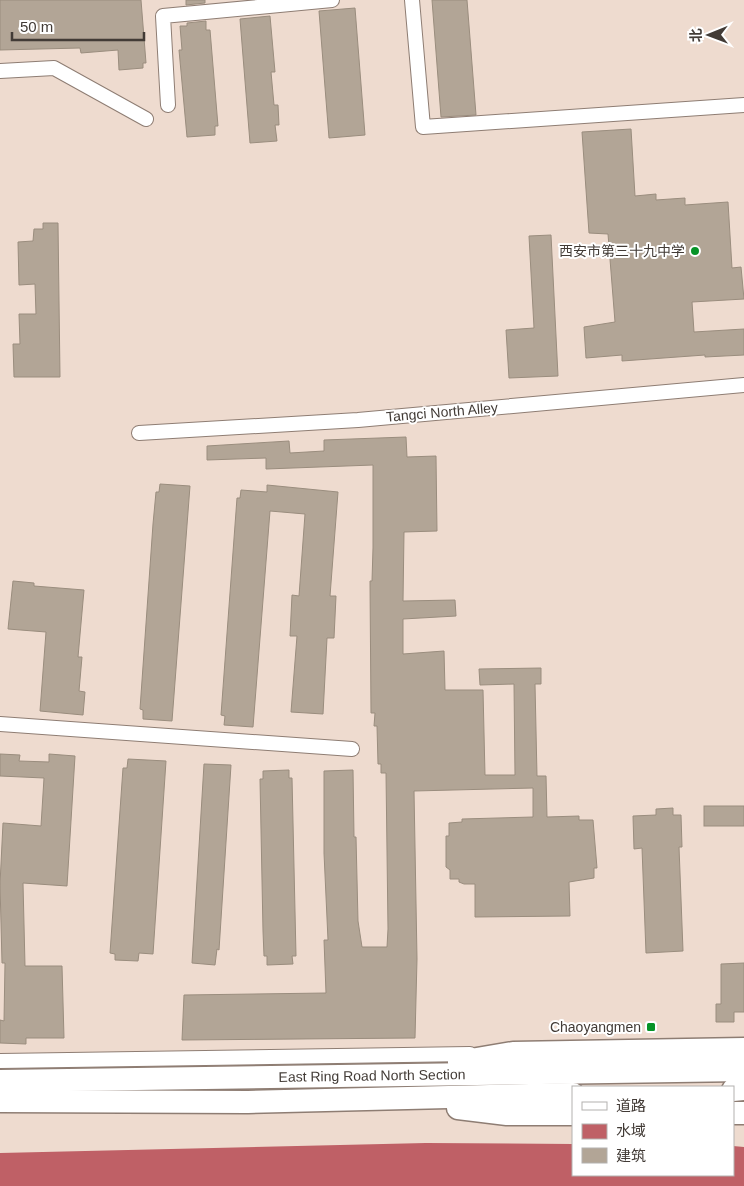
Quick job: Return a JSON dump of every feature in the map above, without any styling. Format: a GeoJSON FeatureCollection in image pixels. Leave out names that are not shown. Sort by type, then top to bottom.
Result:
{"type":"FeatureCollection","features":[{"type":"Feature","properties":{"kind":"main road"},"geometry":{"type":"LineString","coordinates":[[389,1074],[514,1053],[744,1049]]}},
{"type":"Feature","properties":{"kind":"main road","name":"East Ring Road North Section"},"geometry":{"type":"LineString","coordinates":[[0,1081],[744,1070]]}},
{"type":"Feature","properties":{"kind":"main road","name":"East Ring Road North Section"},"geometry":{"type":"LineString","coordinates":[[0,1101],[248,1102],[572,1094]]}},
{"type":"Feature","properties":{"kind":"main road"},"geometry":{"type":"LineString","coordinates":[[392,1099],[507,1114],[572,1114]]}},
{"type":"Feature","properties":{"kind":"street"},"geometry":{"type":"LineString","coordinates":[[168,105],[163,16],[332,0]]}},
{"type":"Feature","properties":{"kind":"street"},"geometry":{"type":"LineString","coordinates":[[412,0],[423,127],[744,105]]}},
{"type":"Feature","properties":{"kind":"street"},"geometry":{"type":"LineString","coordinates":[[0,70],[54,68],[146,119]]}},
{"type":"Feature","properties":{"kind":"street","name":"Tangci North Alley"},"geometry":{"type":"LineString","coordinates":[[139,433],[358,420],[744,385]]}},
{"type":"Feature","properties":{"kind":"street"},"geometry":{"type":"LineString","coordinates":[[0,724],[352,749]]}},
{"type":"Feature","properties":{"kind":"street"},"geometry":{"type":"LineString","coordinates":[[0,1061],[514,1053]]}},
{"type":"Feature","properties":{"kind":"water"},"geometry":{"type":"Polygon","coordinates":[[[426,1143],[572,1144],[572,1176],[734,1176],[734,1146],[744,1147],[744,1186],[0,1186],[0,1153],[426,1143]]]}},
{"type":"Feature","properties":{"kind":"building"},"geometry":{"type":"Polygon","coordinates":[[[0,0],[141,0],[146,63],[143,63],[143,68],[119,70],[118,50],[81,53],[80,48],[0,50],[0,0]]]}},
{"type":"Feature","properties":{"kind":"building"},"geometry":{"type":"Polygon","coordinates":[[[186,0],[205,0],[205,3],[186,5],[186,0]]]}},
{"type":"Feature","properties":{"kind":"building"},"geometry":{"type":"Polygon","coordinates":[[[432,0],[467,0],[476,115],[441,117],[432,0]]]}},
{"type":"Feature","properties":{"kind":"building"},"geometry":{"type":"Polygon","coordinates":[[[355,8],[365,135],[329,138],[319,11],[355,8]]]}},
{"type":"Feature","properties":{"kind":"building"},"geometry":{"type":"Polygon","coordinates":[[[270,16],[275,72],[271,72],[274,105],[278,105],[279,125],[275,125],[277,141],[250,143],[240,19],[270,16]]]}},
{"type":"Feature","properties":{"kind":"building"},"geometry":{"type":"Polygon","coordinates":[[[206,21],[206,30],[210,30],[218,126],[215,126],[215,135],[187,137],[179,50],[182,50],[180,26],[187,26],[187,23],[206,21]]]}},
{"type":"Feature","properties":{"kind":"building"},"geometry":{"type":"Polygon","coordinates":[[[631,129],[635,196],[656,194],[656,200],[685,198],[685,205],[728,202],[732,268],[741,267],[744,299],[692,302],[694,332],[744,329],[744,355],[705,357],[705,355],[622,361],[622,355],[586,358],[584,327],[615,322],[608,234],[589,233],[582,132],[631,129]]]}},
{"type":"Feature","properties":{"kind":"building"},"geometry":{"type":"Polygon","coordinates":[[[43,223],[58,223],[60,377],[14,377],[13,344],[20,344],[19,314],[36,314],[35,284],[19,285],[18,242],[33,241],[34,229],[43,229],[43,223]]]}},
{"type":"Feature","properties":{"kind":"building"},"geometry":{"type":"Polygon","coordinates":[[[551,235],[558,376],[509,378],[506,330],[534,328],[529,236],[551,235]]]}},
{"type":"Feature","properties":{"kind":"building"},"geometry":{"type":"Polygon","coordinates":[[[406,437],[407,457],[436,456],[437,531],[404,532],[403,601],[455,600],[456,616],[403,619],[403,654],[444,651],[445,690],[483,690],[485,775],[515,775],[514,684],[480,685],[479,669],[541,668],[541,684],[535,684],[537,776],[546,776],[547,817],[579,816],[579,820],[593,820],[597,868],[594,868],[594,878],[569,882],[570,916],[475,917],[475,884],[464,884],[459,882],[459,879],[450,879],[450,870],[446,867],[446,836],[449,836],[449,823],[462,822],[462,819],[533,817],[533,788],[414,791],[417,959],[415,1038],[182,1040],[184,995],[326,993],[324,940],[328,940],[324,853],[324,771],[353,770],[358,921],[362,947],[387,947],[388,929],[386,773],[381,773],[381,764],[378,764],[377,726],[374,726],[375,713],[371,713],[370,581],[372,581],[373,548],[373,465],[266,469],[266,458],[207,460],[207,446],[289,441],[290,453],[324,451],[324,440],[406,437]]]}},
{"type":"Feature","properties":{"kind":"building"},"geometry":{"type":"Polygon","coordinates":[[[160,484],[190,486],[172,721],[143,719],[143,710],[140,709],[153,524],[156,492],[159,492],[160,484]]]}},
{"type":"Feature","properties":{"kind":"building"},"geometry":{"type":"Polygon","coordinates":[[[267,485],[338,492],[330,596],[336,596],[334,638],[327,638],[323,714],[291,712],[297,636],[290,636],[292,595],[299,596],[305,514],[270,511],[253,727],[224,725],[225,716],[221,715],[237,498],[240,498],[241,490],[267,492],[267,485]]]}},
{"type":"Feature","properties":{"kind":"building"},"geometry":{"type":"Polygon","coordinates":[[[13,581],[34,583],[34,586],[84,590],[78,657],[82,657],[79,691],[85,692],[83,715],[40,711],[46,632],[8,629],[13,581]]]}},
{"type":"Feature","properties":{"kind":"building"},"geometry":{"type":"Polygon","coordinates":[[[0,754],[20,755],[19,761],[49,762],[49,754],[75,756],[67,886],[23,883],[25,966],[62,966],[64,1038],[26,1038],[26,1044],[0,1043],[0,1020],[4,1021],[5,963],[2,963],[0,884],[3,823],[41,826],[44,778],[0,776],[0,754]]]}},
{"type":"Feature","properties":{"kind":"building"},"geometry":{"type":"Polygon","coordinates":[[[128,759],[166,761],[153,954],[139,953],[138,961],[115,960],[115,954],[110,953],[123,768],[127,768],[128,759]]]}},
{"type":"Feature","properties":{"kind":"building"},"geometry":{"type":"Polygon","coordinates":[[[204,764],[231,765],[219,950],[217,949],[215,965],[192,963],[204,764]]]}},
{"type":"Feature","properties":{"kind":"building"},"geometry":{"type":"Polygon","coordinates":[[[289,770],[289,778],[292,778],[296,956],[292,956],[293,964],[267,965],[267,956],[264,956],[263,931],[260,779],[263,779],[263,771],[289,770]]]}},
{"type":"Feature","properties":{"kind":"building"},"geometry":{"type":"Polygon","coordinates":[[[704,806],[744,806],[744,826],[704,826],[704,806]]]}},
{"type":"Feature","properties":{"kind":"building"},"geometry":{"type":"Polygon","coordinates":[[[673,808],[673,815],[681,815],[682,847],[679,847],[683,951],[646,953],[642,848],[634,849],[633,816],[656,815],[656,809],[673,808]]]}},
{"type":"Feature","properties":{"kind":"building"},"geometry":{"type":"Polygon","coordinates":[[[744,963],[744,1012],[734,1012],[734,1022],[716,1022],[716,1004],[721,1004],[721,964],[744,963]]]}},
{"type":"Feature","properties":{"kind":"place","name":"西安市第三十九中学"},"geometry":{"type":"Point","coordinates":[695,251]}},
{"type":"Feature","properties":{"kind":"place","name":"Chaoyangmen"},"geometry":{"type":"Point","coordinates":[651,1027]}}]}
